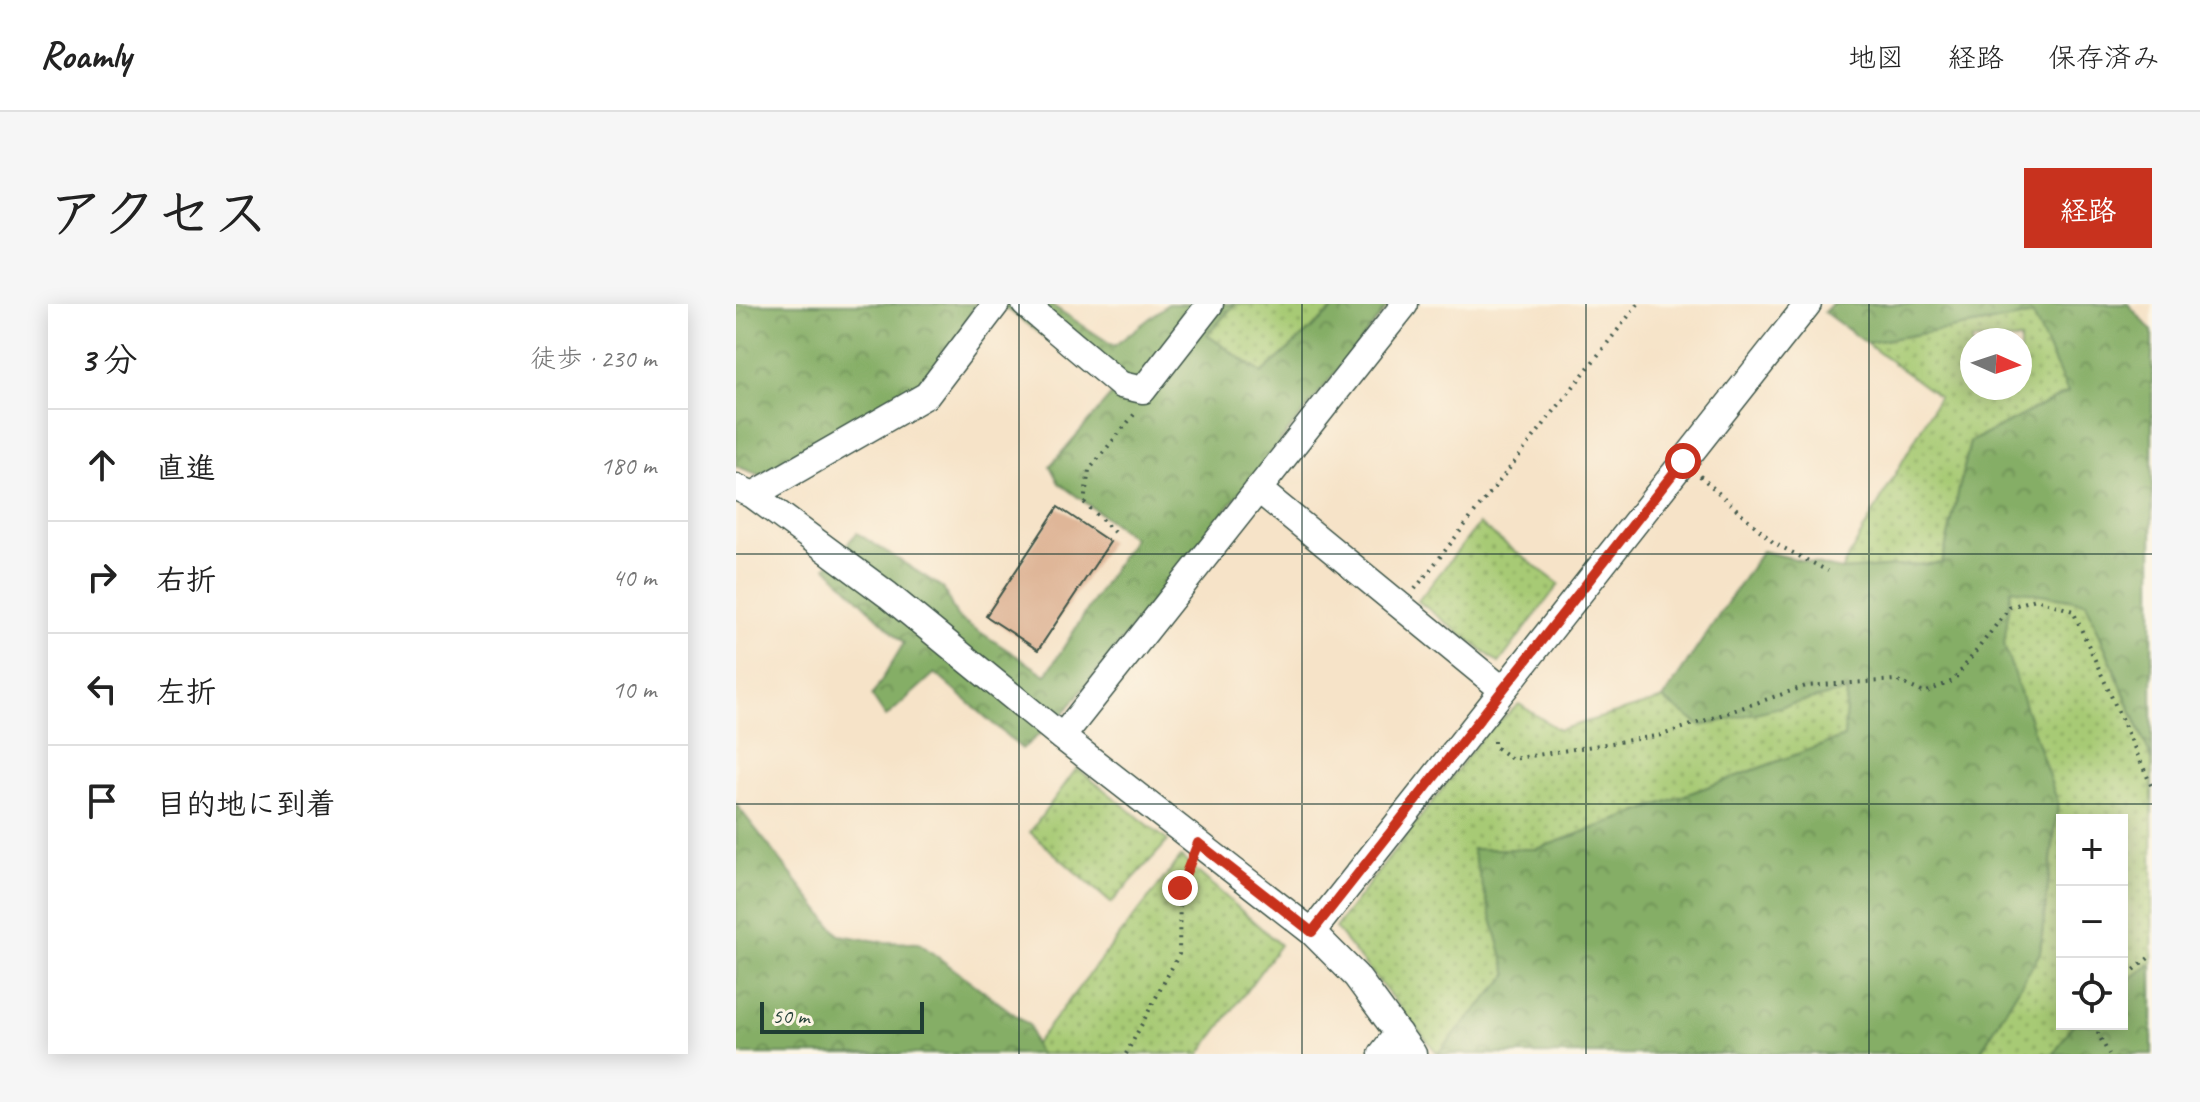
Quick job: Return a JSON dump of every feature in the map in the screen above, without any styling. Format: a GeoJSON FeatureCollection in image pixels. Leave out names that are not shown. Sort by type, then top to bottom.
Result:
{"type":"FeatureCollection","features":[{"type":"Feature","properties":{"kind":"street"},"geometry":{"type":"LineString","coordinates":[[996,304],[927,395],[745,491],[888,595],[1062,737],[1312,932],[1356,976],[1405,1044],[1382,1054]]}},
{"type":"Feature","properties":{"kind":"street"},"geometry":{"type":"LineString","coordinates":[[1025,304],[1121,385],[1143,390],[1210,304]]}},
{"type":"Feature","properties":{"kind":"street"},"geometry":{"type":"LineString","coordinates":[[1062,737],[1405,304]]}},
{"type":"Feature","properties":{"kind":"street"},"geometry":{"type":"LineString","coordinates":[[1312,932],[1808,304]]}},
{"type":"Feature","properties":{"kind":"street"},"geometry":{"type":"LineString","coordinates":[[1258,489],[1503,690]]}},
{"type":"Feature","properties":{"kind":"path"},"geometry":{"type":"LineString","coordinates":[[1401,606],[1638,304]]}},
{"type":"Feature","properties":{"kind":"path"},"geometry":{"type":"LineString","coordinates":[[1114,532],[1084,502],[1089,470],[1136,415],[1143,390]]}},
{"type":"Feature","properties":{"kind":"path"},"geometry":{"type":"LineString","coordinates":[[1683,461],[1774,543],[1828,571]]}},
{"type":"Feature","properties":{"kind":"path"},"geometry":{"type":"LineString","coordinates":[[1494,738],[1494,746],[1512,759],[1662,735],[1806,686],[1896,680],[1924,693],[1953,681],[2010,607],[2036,599],[2073,611],[2152,787]]}},
{"type":"Feature","properties":{"kind":"path"},"geometry":{"type":"LineString","coordinates":[[1126,1054],[1179,954],[1180,888],[1198,843]]}},
{"type":"Feature","properties":{"kind":"path"},"geometry":{"type":"LineString","coordinates":[[2128,975],[2152,955]]}},
{"type":"Feature","properties":{"kind":"path"},"geometry":{"type":"LineString","coordinates":[[2099,1030],[2109,1054]]}},
{"type":"Feature","properties":{"kind":"green space"},"geometry":{"type":"Polygon","coordinates":[[[736,304],[976,304],[935,373],[760,475],[736,466],[736,304]]]}},
{"type":"Feature","properties":{"kind":"green space"},"geometry":{"type":"Polygon","coordinates":[[[983,304],[1050,304],[1114,346],[1168,304],[1235,304],[1207,335],[1262,373],[1339,304],[1390,304],[1063,714],[1022,749],[935,673],[886,717],[872,696],[904,643],[826,567],[857,533],[943,588],[957,617],[1046,675],[1133,538],[1059,483],[1050,466],[1115,391],[1010,311],[983,304]]]}},
{"type":"Feature","properties":{"kind":"green space"},"geometry":{"type":"Polygon","coordinates":[[[1235,304],[1339,304],[1262,373],[1207,335],[1235,304]]]}},
{"type":"Feature","properties":{"kind":"green space"},"geometry":{"type":"Polygon","coordinates":[[[1832,304],[2128,304],[2152,331],[2152,760],[2086,602],[2011,589],[2004,645],[2058,803],[2040,953],[1979,1054],[1437,1054],[1508,975],[1472,849],[1537,849],[1844,737],[1847,691],[1701,726],[1663,699],[1762,551],[1841,570],[1942,563],[1970,442],[2068,392],[2033,315],[1866,343],[1824,312],[1832,304]]]}},
{"type":"Feature","properties":{"kind":"green space"},"geometry":{"type":"Polygon","coordinates":[[[2033,315],[2068,392],[1970,442],[1942,563],[1841,570],[1939,397],[1866,343],[2033,315]]]}},
{"type":"Feature","properties":{"kind":"green space"},"geometry":{"type":"Polygon","coordinates":[[[1479,524],[1559,584],[1499,663],[1418,601],[1479,524]]]}},
{"type":"Feature","properties":{"kind":"green space"},"geometry":{"type":"Polygon","coordinates":[[[2011,588],[2086,602],[2152,760],[2152,964],[2128,980],[2128,814],[2057,814],[2058,803],[2003,645],[2011,588]]]}},
{"type":"Feature","properties":{"kind":"green space"},"geometry":{"type":"Polygon","coordinates":[[[1847,690],[1845,737],[1537,849],[1472,849],[1509,975],[1438,1054],[1335,928],[1484,735],[1519,704],[1559,730],[1663,699],[1701,726],[1847,690]]]}},
{"type":"Feature","properties":{"kind":"green space"},"geometry":{"type":"Polygon","coordinates":[[[1077,768],[1168,841],[1111,903],[1030,832],[1077,768]]]}},
{"type":"Feature","properties":{"kind":"green space"},"geometry":{"type":"Polygon","coordinates":[[[736,804],[839,935],[884,942],[919,943],[1030,1026],[1034,1045],[1040,1054],[736,1054],[736,804]]]}},
{"type":"Feature","properties":{"kind":"green space"},"geometry":{"type":"Polygon","coordinates":[[[2056,820],[2056,1030],[2069,1030],[2054,1054],[1979,1054],[2040,953],[2056,820]]]}},
{"type":"Feature","properties":{"kind":"green space"},"geometry":{"type":"Polygon","coordinates":[[[1181,857],[1280,945],[1200,1054],[1040,1054],[1034,1045],[1181,857]]]}},
{"type":"Feature","properties":{"kind":"green space"},"geometry":{"type":"Polygon","coordinates":[[[2152,964],[2152,1054],[2054,1054],[2069,1030],[2128,1030],[2128,980],[2152,964]]]}},
{"type":"Feature","properties":{"kind":"building"},"geometry":{"type":"Polygon","coordinates":[[[1058,507],[1110,542],[1038,650],[986,616],[1058,507]]]}},
{"type":"Feature","properties":{"kind":"route"},"geometry":{"type":"LineString","coordinates":[[1180,888],[1198,843],[1312,932],[1683,461]]}}]}
